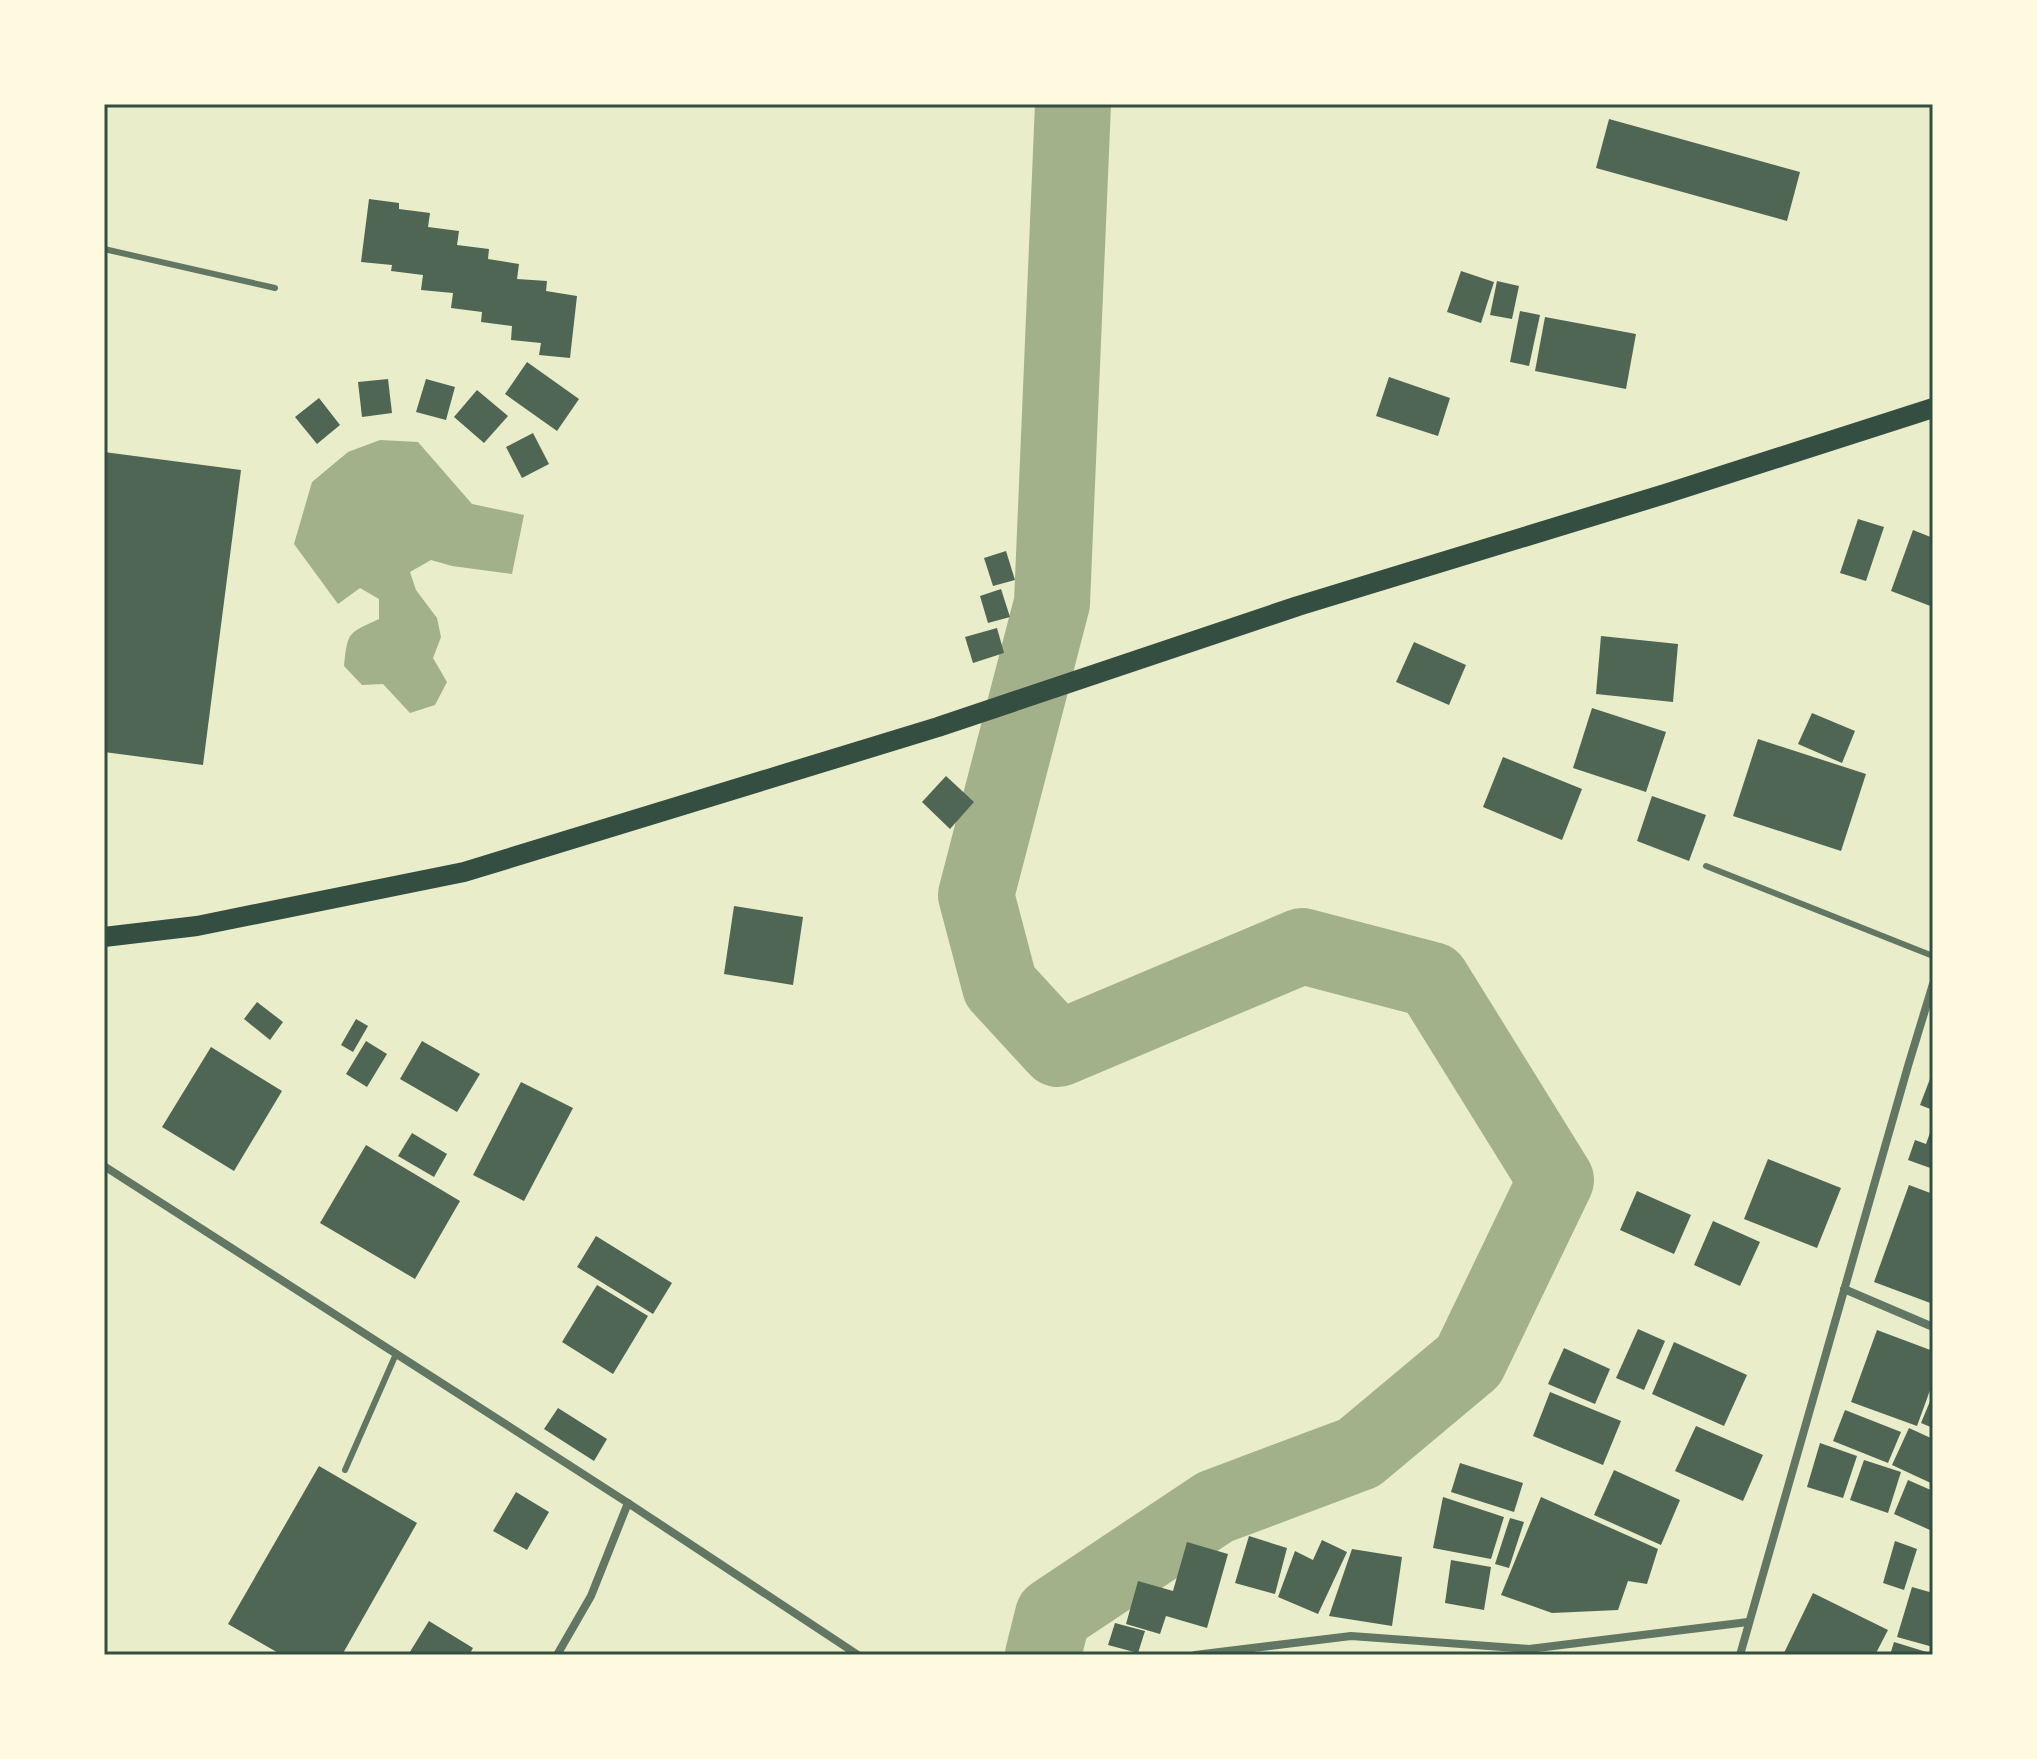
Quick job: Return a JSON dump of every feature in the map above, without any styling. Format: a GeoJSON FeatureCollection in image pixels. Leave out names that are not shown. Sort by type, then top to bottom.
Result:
{"type":"FeatureCollection","features":[{"type":"Feature","properties":{"kind":"main road"},"geometry":{"type":"LineString","coordinates":[[104,937],[197,926],[464,872],[938,727],[1298,606],[1933,408]]}},
{"type":"Feature","properties":{"kind":"street"},"geometry":{"type":"LineString","coordinates":[[1740,1655],[1933,984]]}},
{"type":"Feature","properties":{"kind":"street"},"geometry":{"type":"LineString","coordinates":[[104,1166],[858,1655]]}},
{"type":"Feature","properties":{"kind":"street"},"geometry":{"type":"LineString","coordinates":[[1844,1289],[1933,1327]]}},
{"type":"Feature","properties":{"kind":"street"},"geometry":{"type":"LineString","coordinates":[[557,1655],[591,1596],[628,1503]]}},
{"type":"Feature","properties":{"kind":"street"},"geometry":{"type":"LineString","coordinates":[[1195,1655],[1351,1636],[1529,1649],[1748,1622]]}},
{"type":"Feature","properties":{"kind":"lane"},"geometry":{"type":"LineString","coordinates":[[104,249],[275,288]]}},
{"type":"Feature","properties":{"kind":"lane"},"geometry":{"type":"LineString","coordinates":[[1706,866],[1933,956]]}},
{"type":"Feature","properties":{"kind":"lane"},"geometry":{"type":"LineString","coordinates":[[345,1470],[396,1354]]}},
{"type":"Feature","properties":{"kind":"shaded area"},"geometry":{"type":"Polygon","coordinates":[[[380,440],[418,442],[472,504],[524,515],[512,574],[431,560],[410,572],[416,590],[437,618],[441,637],[433,658],[447,682],[435,705],[410,713],[383,684],[362,685],[344,666],[351,635],[379,619],[379,599],[360,588],[338,604],[294,544],[312,482],[348,452],[380,440]]]}},
{"type":"Feature","properties":{"kind":"building"},"geometry":{"type":"Polygon","coordinates":[[[1609,119],[1800,172],[1787,221],[1596,168],[1609,119]]]}},
{"type":"Feature","properties":{"kind":"building"},"geometry":{"type":"Polygon","coordinates":[[[369,199],[399,203],[399,209],[430,213],[428,227],[459,231],[457,245],[489,249],[488,259],[519,264],[517,279],[547,281],[546,291],[577,296],[570,358],[539,355],[541,343],[511,340],[512,326],[481,322],[482,312],[451,308],[453,293],[421,290],[423,275],[391,271],[392,265],[361,262],[369,199]]]}},
{"type":"Feature","properties":{"kind":"building"},"geometry":{"type":"Polygon","coordinates":[[[1461,271],[1494,282],[1481,323],[1447,312],[1461,271]]]}},
{"type":"Feature","properties":{"kind":"building"},"geometry":{"type":"Polygon","coordinates":[[[1497,281],[1519,286],[1512,319],[1490,315],[1497,281]]]}},
{"type":"Feature","properties":{"kind":"building"},"geometry":{"type":"Polygon","coordinates":[[[1520,311],[1540,315],[1529,366],[1510,362],[1520,311]]]}},
{"type":"Feature","properties":{"kind":"building"},"geometry":{"type":"Polygon","coordinates":[[[1545,317],[1636,334],[1626,389],[1535,371],[1545,317]]]}},
{"type":"Feature","properties":{"kind":"building"},"geometry":{"type":"Polygon","coordinates":[[[527,362],[579,399],[557,431],[505,394],[527,362]]]}},
{"type":"Feature","properties":{"kind":"building"},"geometry":{"type":"Polygon","coordinates":[[[1389,377],[1450,398],[1438,436],[1376,416],[1389,377]]]}},
{"type":"Feature","properties":{"kind":"building"},"geometry":{"type":"Polygon","coordinates":[[[388,379],[392,413],[362,417],[358,382],[388,379]]]}},
{"type":"Feature","properties":{"kind":"building"},"geometry":{"type":"Polygon","coordinates":[[[426,379],[455,387],[446,420],[416,412],[426,379]]]}},
{"type":"Feature","properties":{"kind":"building"},"geometry":{"type":"Polygon","coordinates":[[[477,390],[508,416],[484,443],[454,417],[477,390]]]}},
{"type":"Feature","properties":{"kind":"building"},"geometry":{"type":"Polygon","coordinates":[[[319,398],[340,425],[317,444],[295,417],[319,398]]]}},
{"type":"Feature","properties":{"kind":"building"},"geometry":{"type":"Polygon","coordinates":[[[533,433],[549,464],[522,478],[506,447],[533,433]]]}},
{"type":"Feature","properties":{"kind":"building"},"geometry":{"type":"Polygon","coordinates":[[[104,452],[241,470],[203,765],[104,752],[104,452]]]}},
{"type":"Feature","properties":{"kind":"building"},"geometry":{"type":"Polygon","coordinates":[[[1858,519],[1884,527],[1866,581],[1840,573],[1858,519]]]}},
{"type":"Feature","properties":{"kind":"building"},"geometry":{"type":"Polygon","coordinates":[[[1913,530],[1933,538],[1933,607],[1891,591],[1913,530]]]}},
{"type":"Feature","properties":{"kind":"building"},"geometry":{"type":"Polygon","coordinates":[[[1006,551],[1015,580],[993,586],[984,558],[1006,551]]]}},
{"type":"Feature","properties":{"kind":"building"},"geometry":{"type":"Polygon","coordinates":[[[1001,589],[1010,617],[988,623],[980,596],[1001,589]]]}},
{"type":"Feature","properties":{"kind":"building"},"geometry":{"type":"Polygon","coordinates":[[[997,628],[1004,653],[973,663],[965,637],[997,628]]]}},
{"type":"Feature","properties":{"kind":"building"},"geometry":{"type":"Polygon","coordinates":[[[1601,636],[1678,644],[1673,702],[1596,694],[1601,636]]]}},
{"type":"Feature","properties":{"kind":"building"},"geometry":{"type":"Polygon","coordinates":[[[1414,642],[1466,665],[1449,705],[1396,682],[1414,642]]]}},
{"type":"Feature","properties":{"kind":"building"},"geometry":{"type":"Polygon","coordinates":[[[1592,708],[1666,732],[1646,792],[1573,768],[1592,708]]]}},
{"type":"Feature","properties":{"kind":"building"},"geometry":{"type":"Polygon","coordinates":[[[1812,713],[1855,731],[1842,763],[1798,744],[1812,713]]]}},
{"type":"Feature","properties":{"kind":"building"},"geometry":{"type":"Polygon","coordinates":[[[1758,739],[1866,774],[1841,851],[1733,816],[1758,739]]]}},
{"type":"Feature","properties":{"kind":"building"},"geometry":{"type":"Polygon","coordinates":[[[1503,757],[1582,789],[1562,840],[1483,807],[1503,757]]]}},
{"type":"Feature","properties":{"kind":"building"},"geometry":{"type":"Polygon","coordinates":[[[946,776],[974,802],[950,829],[922,802],[946,776]]]}},
{"type":"Feature","properties":{"kind":"building"},"geometry":{"type":"Polygon","coordinates":[[[1652,796],[1706,815],[1689,861],[1637,841],[1652,796]]]}},
{"type":"Feature","properties":{"kind":"building"},"geometry":{"type":"Polygon","coordinates":[[[734,906],[803,917],[793,985],[724,974],[734,906]]]}},
{"type":"Feature","properties":{"kind":"building"},"geometry":{"type":"Polygon","coordinates":[[[257,1002],[283,1022],[270,1040],[244,1019],[257,1002]]]}},
{"type":"Feature","properties":{"kind":"building"},"geometry":{"type":"Polygon","coordinates":[[[356,1019],[368,1026],[353,1052],[341,1045],[356,1019]]]}},
{"type":"Feature","properties":{"kind":"building"},"geometry":{"type":"Polygon","coordinates":[[[366,1041],[387,1054],[367,1087],[346,1074],[366,1041]]]}},
{"type":"Feature","properties":{"kind":"building"},"geometry":{"type":"Polygon","coordinates":[[[422,1041],[480,1074],[457,1112],[400,1079],[422,1041]]]}},
{"type":"Feature","properties":{"kind":"building"},"geometry":{"type":"Polygon","coordinates":[[[211,1047],[282,1091],[234,1171],[162,1127],[211,1047]]]}},
{"type":"Feature","properties":{"kind":"building"},"geometry":{"type":"Polygon","coordinates":[[[1933,1071],[1933,1110],[1920,1105],[1933,1071]]]}},
{"type":"Feature","properties":{"kind":"building"},"geometry":{"type":"Polygon","coordinates":[[[521,1082],[573,1108],[524,1201],[473,1175],[521,1082]]]}},
{"type":"Feature","properties":{"kind":"building"},"geometry":{"type":"Polygon","coordinates":[[[1933,1124],[1933,1169],[1908,1160],[1915,1140],[1926,1144],[1933,1124]]]}},
{"type":"Feature","properties":{"kind":"building"},"geometry":{"type":"Polygon","coordinates":[[[412,1133],[447,1154],[434,1177],[398,1156],[412,1133]]]}},
{"type":"Feature","properties":{"kind":"building"},"geometry":{"type":"Polygon","coordinates":[[[366,1145],[460,1201],[415,1279],[320,1223],[366,1145]]]}},
{"type":"Feature","properties":{"kind":"building"},"geometry":{"type":"Polygon","coordinates":[[[1768,1159],[1841,1188],[1817,1248],[1744,1219],[1768,1159]]]}},
{"type":"Feature","properties":{"kind":"building"},"geometry":{"type":"Polygon","coordinates":[[[1909,1185],[1933,1194],[1933,1304],[1874,1282],[1909,1185]]]}},
{"type":"Feature","properties":{"kind":"building"},"geometry":{"type":"Polygon","coordinates":[[[1637,1191],[1691,1215],[1674,1254],[1620,1230],[1637,1191]]]}},
{"type":"Feature","properties":{"kind":"building"},"geometry":{"type":"Polygon","coordinates":[[[1713,1221],[1760,1242],[1740,1286],[1694,1265],[1713,1221]]]}},
{"type":"Feature","properties":{"kind":"building"},"geometry":{"type":"Polygon","coordinates":[[[596,1236],[672,1283],[653,1314],[577,1267],[596,1236]]]}},
{"type":"Feature","properties":{"kind":"building"},"geometry":{"type":"Polygon","coordinates":[[[597,1285],[648,1316],[613,1374],[562,1342],[597,1285]]]}},
{"type":"Feature","properties":{"kind":"building"},"geometry":{"type":"Polygon","coordinates":[[[1638,1329],[1665,1341],[1644,1390],[1616,1378],[1638,1329]]]}},
{"type":"Feature","properties":{"kind":"building"},"geometry":{"type":"Polygon","coordinates":[[[1877,1330],[1933,1351],[1933,1382],[1917,1426],[1851,1402],[1877,1330]]]}},
{"type":"Feature","properties":{"kind":"building"},"geometry":{"type":"Polygon","coordinates":[[[1674,1342],[1747,1375],[1724,1426],[1652,1394],[1674,1342]]]}},
{"type":"Feature","properties":{"kind":"building"},"geometry":{"type":"Polygon","coordinates":[[[1564,1348],[1610,1369],[1595,1404],[1548,1384],[1564,1348]]]}},
{"type":"Feature","properties":{"kind":"building"},"geometry":{"type":"Polygon","coordinates":[[[1550,1392],[1621,1421],[1603,1465],[1533,1436],[1550,1392]]]}},
{"type":"Feature","properties":{"kind":"building"},"geometry":{"type":"Polygon","coordinates":[[[1933,1394],[1933,1428],[1921,1423],[1933,1394]]]}},
{"type":"Feature","properties":{"kind":"building"},"geometry":{"type":"Polygon","coordinates":[[[558,1408],[607,1439],[594,1461],[544,1429],[558,1408]]]}},
{"type":"Feature","properties":{"kind":"building"},"geometry":{"type":"Polygon","coordinates":[[[1845,1410],[1901,1432],[1888,1463],[1833,1441],[1845,1410]]]}},
{"type":"Feature","properties":{"kind":"building"},"geometry":{"type":"Polygon","coordinates":[[[1696,1426],[1763,1455],[1743,1501],[1675,1471],[1696,1426]]]}},
{"type":"Feature","properties":{"kind":"building"},"geometry":{"type":"Polygon","coordinates":[[[1909,1428],[1933,1439],[1933,1484],[1892,1465],[1909,1428]]]}},
{"type":"Feature","properties":{"kind":"building"},"geometry":{"type":"Polygon","coordinates":[[[1820,1443],[1857,1456],[1843,1498],[1807,1487],[1820,1443]]]}},
{"type":"Feature","properties":{"kind":"building"},"geometry":{"type":"Polygon","coordinates":[[[1864,1460],[1901,1472],[1888,1513],[1850,1500],[1864,1460]]]}},
{"type":"Feature","properties":{"kind":"building"},"geometry":{"type":"Polygon","coordinates":[[[1460,1463],[1523,1483],[1514,1512],[1451,1492],[1460,1463]]]}},
{"type":"Feature","properties":{"kind":"building"},"geometry":{"type":"Polygon","coordinates":[[[319,1466],[417,1523],[342,1655],[282,1655],[228,1624],[319,1466]]]}},
{"type":"Feature","properties":{"kind":"building"},"geometry":{"type":"Polygon","coordinates":[[[1614,1470],[1680,1500],[1661,1545],[1594,1515],[1614,1470]]]}},
{"type":"Feature","properties":{"kind":"building"},"geometry":{"type":"Polygon","coordinates":[[[1908,1480],[1933,1491],[1933,1524],[1930,1530],[1894,1514],[1908,1480]]]}},
{"type":"Feature","properties":{"kind":"building"},"geometry":{"type":"Polygon","coordinates":[[[516,1492],[549,1512],[527,1550],[493,1531],[516,1492]]]}},
{"type":"Feature","properties":{"kind":"building"},"geometry":{"type":"Polygon","coordinates":[[[1443,1497],[1504,1517],[1491,1559],[1433,1548],[1443,1497]]]}},
{"type":"Feature","properties":{"kind":"building"},"geometry":{"type":"Polygon","coordinates":[[[1541,1497],[1658,1549],[1647,1584],[1628,1581],[1618,1610],[1552,1613],[1501,1595],[1541,1497]]]}},
{"type":"Feature","properties":{"kind":"building"},"geometry":{"type":"Polygon","coordinates":[[[1510,1518],[1524,1522],[1509,1568],[1495,1564],[1510,1518]]]}},
{"type":"Feature","properties":{"kind":"building"},"geometry":{"type":"Polygon","coordinates":[[[1249,1536],[1287,1548],[1275,1594],[1235,1583],[1249,1536]]]}},
{"type":"Feature","properties":{"kind":"building"},"geometry":{"type":"Polygon","coordinates":[[[1322,1540],[1347,1552],[1318,1614],[1278,1597],[1295,1551],[1313,1560],[1322,1540]]]}},
{"type":"Feature","properties":{"kind":"building"},"geometry":{"type":"Polygon","coordinates":[[[1895,1541],[1917,1549],[1904,1590],[1883,1583],[1895,1541]]]}},
{"type":"Feature","properties":{"kind":"building"},"geometry":{"type":"Polygon","coordinates":[[[1187,1542],[1228,1554],[1207,1628],[1166,1616],[1160,1634],[1126,1624],[1138,1581],[1173,1591],[1187,1542]]]}},
{"type":"Feature","properties":{"kind":"building"},"geometry":{"type":"Polygon","coordinates":[[[1352,1549],[1402,1557],[1392,1626],[1329,1616],[1352,1549]]]}},
{"type":"Feature","properties":{"kind":"building"},"geometry":{"type":"Polygon","coordinates":[[[1451,1560],[1491,1567],[1484,1610],[1445,1603],[1451,1560]]]}},
{"type":"Feature","properties":{"kind":"building"},"geometry":{"type":"Polygon","coordinates":[[[1912,1587],[1933,1593],[1933,1647],[1897,1637],[1912,1587]]]}},
{"type":"Feature","properties":{"kind":"building"},"geometry":{"type":"Polygon","coordinates":[[[1813,1593],[1888,1630],[1875,1655],[1783,1655],[1813,1593]]]}},
{"type":"Feature","properties":{"kind":"building"},"geometry":{"type":"Polygon","coordinates":[[[429,1621],[473,1648],[469,1655],[408,1655],[429,1621]]]}},
{"type":"Feature","properties":{"kind":"building"},"geometry":{"type":"Polygon","coordinates":[[[1115,1623],[1145,1631],[1138,1653],[1108,1645],[1115,1623]]]}},
{"type":"Feature","properties":{"kind":"building"},"geometry":{"type":"Polygon","coordinates":[[[1894,1642],[1933,1654],[1933,1655],[1890,1655],[1894,1642]]]}},
{"type":"Feature","properties":{"kind":"waterway"},"geometry":{"type":"LineString","coordinates":[[1043,1655],[1053,1615],[1215,1507],[1359,1453],[1469,1361],[1556,1180],[1432,980],[1302,946],[1058,1049],[1000,986],[976,895],[1052,603],[1073,104]]}}]}
